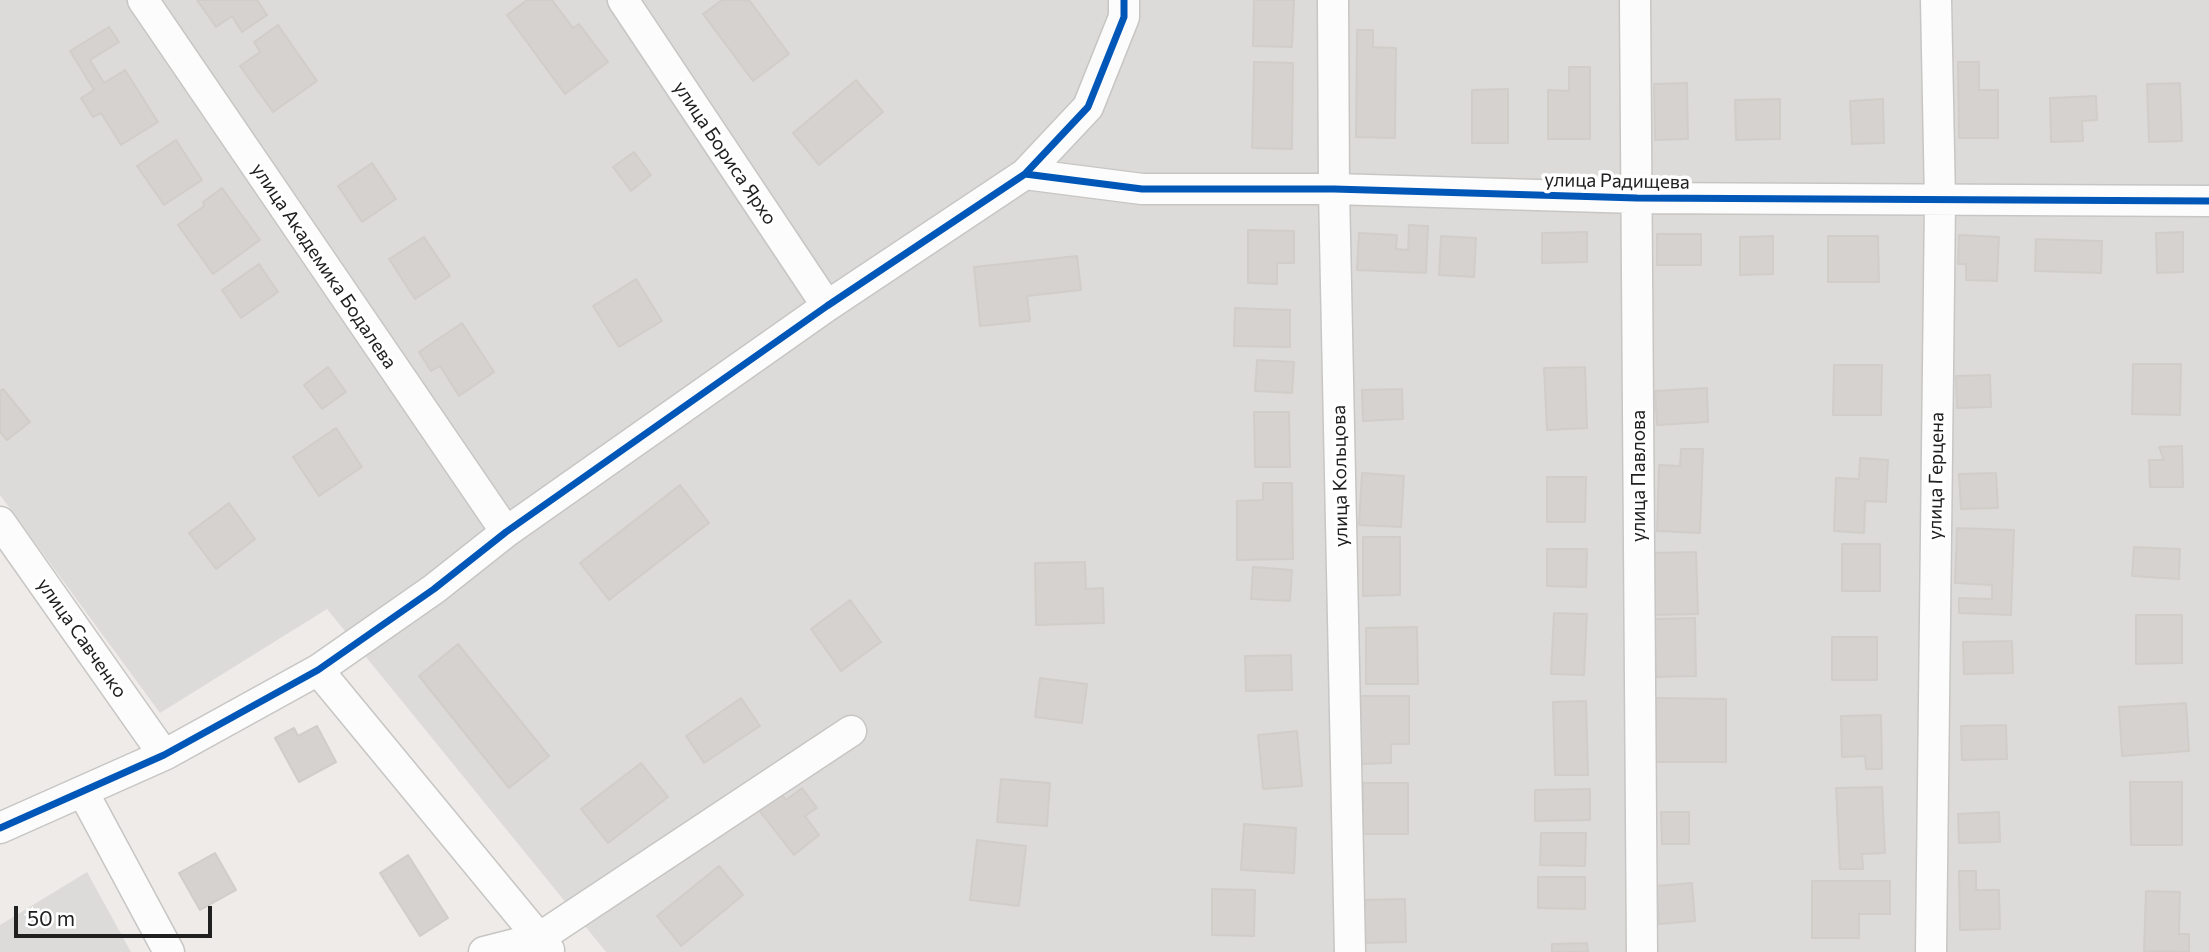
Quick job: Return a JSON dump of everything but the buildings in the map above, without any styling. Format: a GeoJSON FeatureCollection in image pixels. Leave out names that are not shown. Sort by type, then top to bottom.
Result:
{"type":"FeatureCollection","features":[{"type":"Feature","properties":{"kind":"street","name":"улица Академика Бодалева"},"geometry":{"type":"LineString","coordinates":[[143,0],[506,531]]}},
{"type":"Feature","properties":{"kind":"street","name":"улица Бориса Ярхо"},"geometry":{"type":"LineString","coordinates":[[623,0],[827,306]]}},
{"type":"Feature","properties":{"kind":"street"},"geometry":{"type":"LineString","coordinates":[[0,828],[164,755],[318,670],[434,589],[506,531],[827,306],[1024,174],[1088,107],[1124,17],[1124,0]]}},
{"type":"Feature","properties":{"kind":"street","name":"улица Кольцова"},"geometry":{"type":"LineString","coordinates":[[1333,0],[1334,189],[1350,952]]}},
{"type":"Feature","properties":{"kind":"street","name":"улица Павлова"},"geometry":{"type":"LineString","coordinates":[[1635,0],[1642,952]]}},
{"type":"Feature","properties":{"kind":"street","name":"улица Герцена"},"geometry":{"type":"LineString","coordinates":[[1931,952],[1940,201],[1936,0]]}},
{"type":"Feature","properties":{"kind":"street","name":"улица Радищева"},"geometry":{"type":"LineString","coordinates":[[1024,174],[1142,189],[1334,189],[1637,198],[2209,201]]}},
{"type":"Feature","properties":{"kind":"street","name":"улица Савченко"},"geometry":{"type":"LineString","coordinates":[[0,522],[164,755]]}},
{"type":"Feature","properties":{"kind":"street"},"geometry":{"type":"LineString","coordinates":[[318,670],[545,945]]}},
{"type":"Feature","properties":{"kind":"street"},"geometry":{"type":"LineString","coordinates":[[484,952],[545,945],[850,731]]}},
{"type":"Feature","properties":{"kind":"street"},"geometry":{"type":"LineString","coordinates":[[83,792],[169,952]]}},
{"type":"Feature","properties":{"kind":"shaded area"},"geometry":{"type":"Polygon","coordinates":[[[0,0],[2209,0],[2209,952],[606,952],[327,609],[160,713],[0,495],[0,0]]]}},
{"type":"Feature","properties":{"kind":"shaded area"},"geometry":{"type":"Polygon","coordinates":[[[87,872],[131,952],[0,952],[0,925],[87,872]]]}},
{"type":"Feature","properties":{"kind":"cycle path"},"geometry":{"type":"LineString","coordinates":[[0,828],[164,755],[318,670],[434,589],[506,532],[827,306],[1025,174],[1088,107],[1124,17],[1124,0]]}},
{"type":"Feature","properties":{"kind":"cycle path"},"geometry":{"type":"LineString","coordinates":[[1025,174],[1142,189],[1334,189],[1637,198],[2209,201]]}}]}
